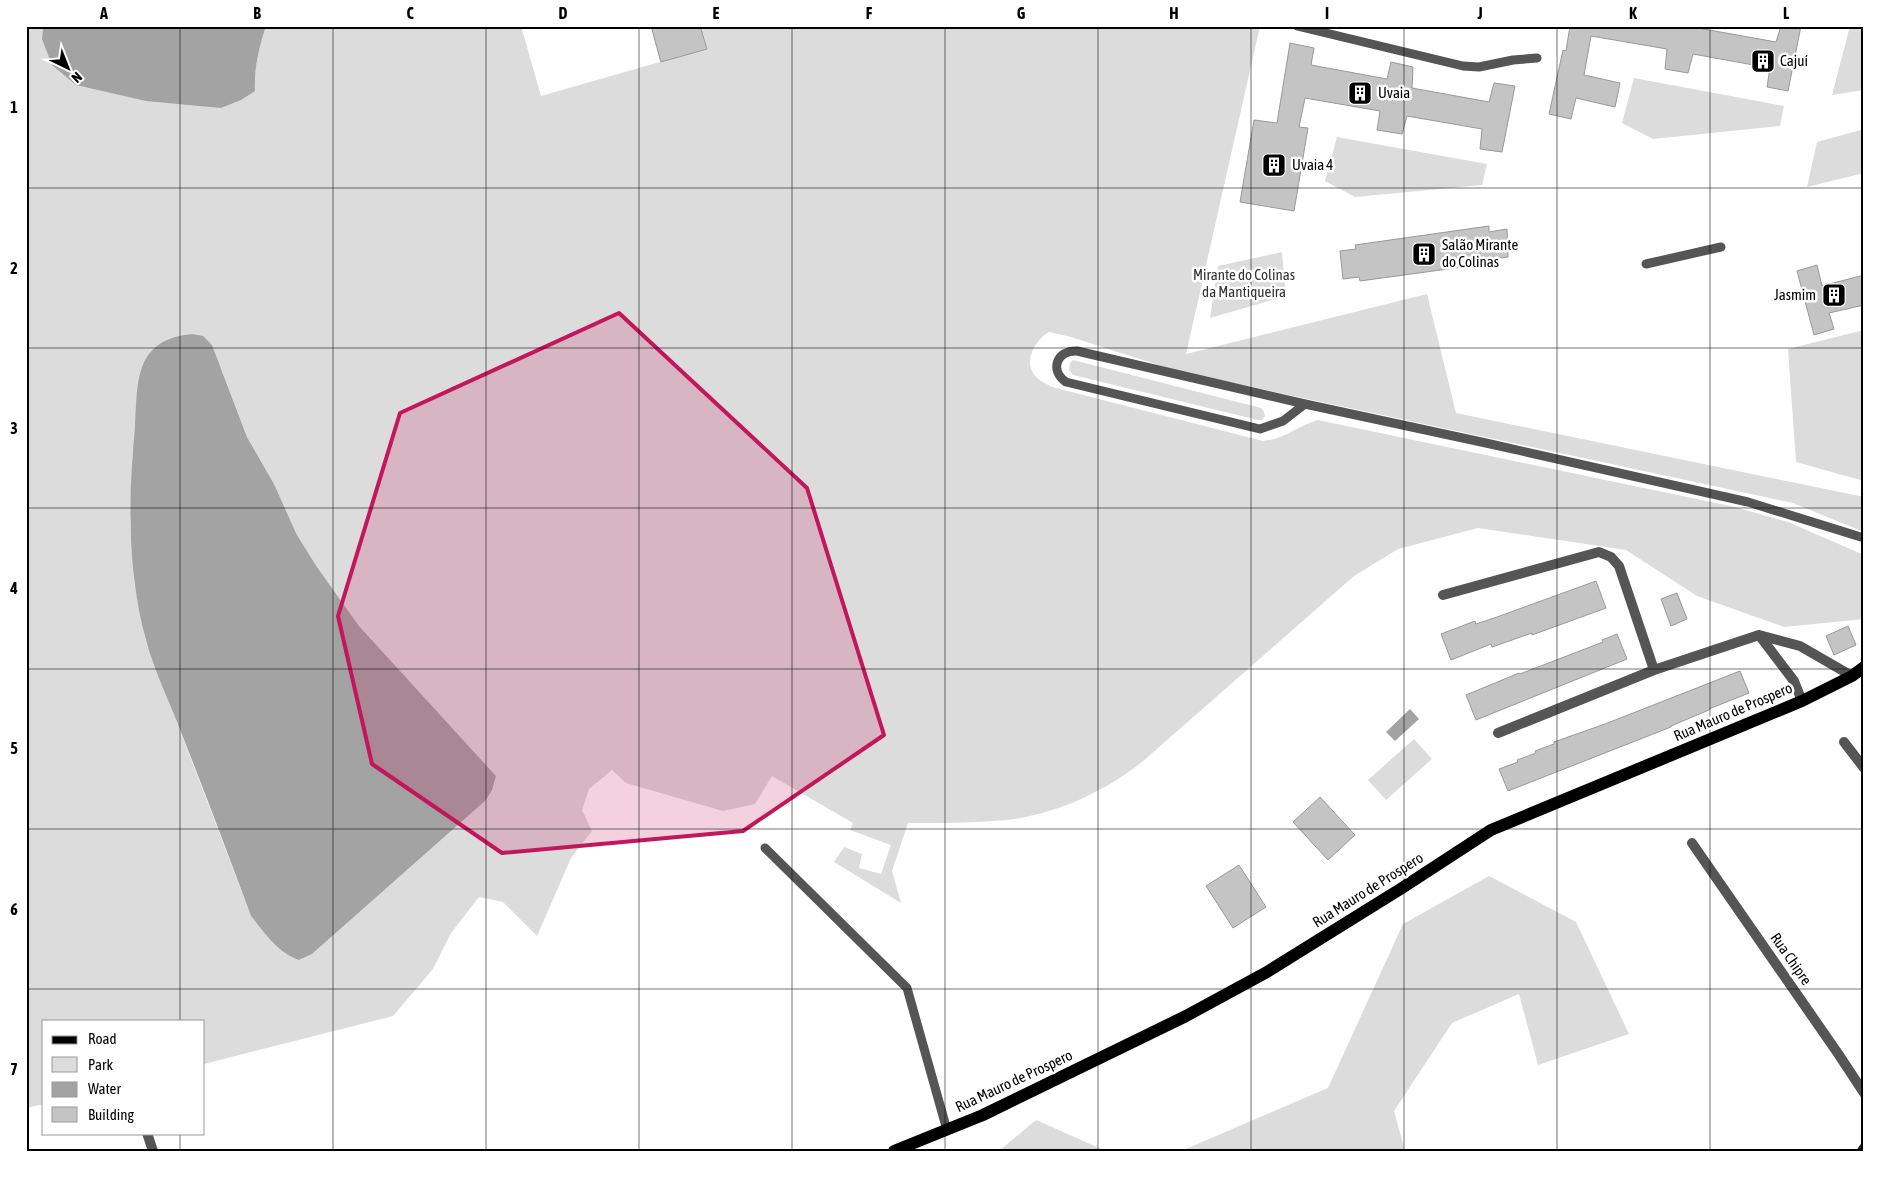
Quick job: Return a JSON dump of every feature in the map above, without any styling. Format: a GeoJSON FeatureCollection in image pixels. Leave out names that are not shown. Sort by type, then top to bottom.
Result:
{"type":"FeatureCollection","features":[{"type":"Feature","properties":{"kind":"main road","name":"Rua Mauro de Prospero"},"geometry":{"type":"LineString","coordinates":[[894,1151],[983,1115],[1186,1016],[1267,972],[1492,830],[1802,701],[1852,676],[1864,667]]}},
{"type":"Feature","properties":{"kind":"street"},"geometry":{"type":"LineString","coordinates":[[1443,595],[1599,552],[1611,557],[1619,566],[1654,670]]}},
{"type":"Feature","properties":{"kind":"street"},"geometry":{"type":"LineString","coordinates":[[1759,635],[1794,681],[1802,701]]}},
{"type":"Feature","properties":{"kind":"street"},"geometry":{"type":"LineString","coordinates":[[1498,734],[1654,670],[1759,635],[1800,646],[1852,676]]}},
{"type":"Feature","properties":{"kind":"street"},"geometry":{"type":"LineString","coordinates":[[1844,742],[1864,768]]}},
{"type":"Feature","properties":{"kind":"street","name":"Rua Chipre"},"geometry":{"type":"LineString","coordinates":[[1692,843],[1840,1055],[1864,1093]]}},
{"type":"Feature","properties":{"kind":"street"},"geometry":{"type":"LineString","coordinates":[[147,1134],[153,1151]]}},
{"type":"Feature","properties":{"kind":"lane"},"geometry":{"type":"LineString","coordinates":[[1297,26],[1463,66],[1479,67],[1513,60],[1537,58]]}},
{"type":"Feature","properties":{"kind":"lane"},"geometry":{"type":"LineString","coordinates":[[1646,264],[1721,247]]}},
{"type":"Feature","properties":{"kind":"lane"},"geometry":{"type":"LineString","coordinates":[[1305,404],[1283,421],[1260,429],[1066,382],[1058,374],[1056,364],[1062,354],[1077,351],[1305,404],[1748,502],[1864,538]]}},
{"type":"Feature","properties":{"kind":"lane"},"geometry":{"type":"LineString","coordinates":[[765,848],[907,988],[947,1130]]}},
{"type":"Feature","properties":{"kind":"highlighted area"},"geometry":{"type":"Polygon","coordinates":[[[619,313],[807,488],[884,735],[743,831],[502,853],[372,764],[338,616],[400,413],[619,313]]]}},
{"type":"Feature","properties":{"kind":"green space"},"geometry":{"type":"Polygon","coordinates":[[[26,26],[43,26],[42,39],[255,91],[257,58],[266,26],[521,26],[541,96],[660,62],[651,26],[661,62],[707,49],[700,26],[1260,26],[1186,354],[1427,294],[1456,413],[1864,497],[1864,532],[1793,503],[1177,371],[1071,337],[1049,332],[1036,344],[1030,361],[1033,373],[1041,381],[1052,387],[1263,441],[1278,438],[1318,420],[1735,507],[1788,522],[1864,555],[1864,619],[1784,627],[1697,596],[1626,550],[1478,528],[1398,549],[1354,576],[1142,762],[1096,792],[1043,813],[1007,820],[908,823],[892,871],[901,903],[834,862],[844,847],[862,854],[859,868],[881,874],[891,845],[850,830],[853,823],[772,776],[755,804],[723,811],[626,783],[612,770],[589,789],[582,810],[592,831],[571,858],[537,936],[503,902],[479,897],[451,933],[433,969],[393,1016],[205,1064],[205,1020],[42,1020],[42,1104],[26,1108],[26,26]],[[221,368],[141,370],[132,461],[130,526],[134,582],[146,641],[251,916],[299,960],[312,954],[485,801],[496,776],[359,626],[297,535],[274,484],[247,437],[221,368]]]}},
{"type":"Feature","properties":{"kind":"green space"},"geometry":{"type":"Polygon","coordinates":[[[1850,26],[1864,26],[1864,90],[1832,95],[1850,26]]]}},
{"type":"Feature","properties":{"kind":"green space"},"geometry":{"type":"Polygon","coordinates":[[[1634,78],[1784,106],[1780,126],[1653,139],[1622,123],[1634,78]]]}},
{"type":"Feature","properties":{"kind":"green space"},"geometry":{"type":"Polygon","coordinates":[[[1864,129],[1864,173],[1807,187],[1817,142],[1864,129]]]}},
{"type":"Feature","properties":{"kind":"green space"},"geometry":{"type":"Polygon","coordinates":[[[1337,137],[1487,164],[1482,185],[1355,197],[1325,181],[1337,137]]]}},
{"type":"Feature","properties":{"kind":"green space","name":"Mirante do Colinas da Mantiqueira"},"geometry":{"type":"Polygon","coordinates":[[[1282,252],[1286,296],[1210,318],[1218,266],[1282,252]]]}},
{"type":"Feature","properties":{"kind":"green space"},"geometry":{"type":"Polygon","coordinates":[[[1864,330],[1864,481],[1796,462],[1788,349],[1864,330]]]}},
{"type":"Feature","properties":{"kind":"green space"},"geometry":{"type":"Polygon","coordinates":[[[1073,360],[1261,408],[1265,416],[1262,420],[1258,420],[1073,375],[1069,370],[1070,363],[1073,360]]]}},
{"type":"Feature","properties":{"kind":"green space"},"geometry":{"type":"Polygon","coordinates":[[[1414,739],[1432,759],[1386,800],[1368,780],[1414,739]]]}},
{"type":"Feature","properties":{"kind":"green space"},"geometry":{"type":"Polygon","coordinates":[[[1489,876],[1576,922],[1629,1034],[1538,1065],[1519,994],[1452,1023],[1394,1111],[1405,1151],[1181,1151],[1328,1088],[1403,924],[1489,876]]]}},
{"type":"Feature","properties":{"kind":"green space"},"geometry":{"type":"Polygon","coordinates":[[[1036,1120],[1106,1151],[999,1151],[1036,1120]]]}},
{"type":"Feature","properties":{"kind":"water"},"geometry":{"type":"Polygon","coordinates":[[[43,26],[266,26],[257,58],[255,91],[241,100],[221,108],[146,101],[76,85],[52,65],[42,39],[43,26]]]}},
{"type":"Feature","properties":{"kind":"water"},"geometry":{"type":"Polygon","coordinates":[[[192,334],[203,336],[212,345],[247,437],[274,484],[297,535],[317,567],[359,626],[496,776],[492,790],[485,801],[312,954],[299,960],[291,957],[278,947],[251,916],[153,663],[135,588],[130,507],[139,379],[149,354],[159,344],[173,338],[192,334]]]}},
{"type":"Feature","properties":{"kind":"water"},"geometry":{"type":"Polygon","coordinates":[[[1410,709],[1419,719],[1395,741],[1386,732],[1410,709]]]}},
{"type":"Feature","properties":{"kind":"building"},"geometry":{"type":"Polygon","coordinates":[[[651,26],[700,26],[707,49],[661,62],[651,26]]]}},
{"type":"Feature","properties":{"kind":"building","name":"Cajuí"},"geometry":{"type":"Polygon","coordinates":[[[1570,26],[1698,26],[1698,28],[1776,42],[1781,26],[1801,26],[1788,91],[1767,87],[1770,68],[1693,54],[1688,73],[1665,69],[1667,49],[1591,36],[1584,75],[1620,83],[1615,107],[1576,98],[1571,119],[1549,114],[1563,50],[1566,51],[1570,26]]]}},
{"type":"Feature","properties":{"kind":"building","name":"Uvaia"},"geometry":{"type":"Polygon","coordinates":[[[1290,43],[1314,48],[1311,65],[1387,79],[1391,62],[1413,67],[1412,88],[1489,102],[1494,83],[1515,86],[1502,152],[1480,149],[1482,129],[1407,116],[1402,134],[1377,130],[1380,111],[1305,98],[1299,127],[1308,128],[1294,211],[1240,202],[1254,120],[1277,123],[1290,43]]]}},
{"type":"Feature","properties":{"kind":"building","name":"Salão Mirante do Colinas"},"geometry":{"type":"Polygon","coordinates":[[[1489,226],[1489,232],[1507,229],[1508,257],[1491,259],[1492,263],[1360,281],[1359,277],[1343,279],[1340,251],[1356,249],[1355,245],[1489,226]]]}},
{"type":"Feature","properties":{"kind":"building","name":"Jasmim"},"geometry":{"type":"Polygon","coordinates":[[[1817,265],[1822,286],[1864,275],[1864,305],[1829,313],[1834,329],[1814,335],[1797,271],[1817,265]]]}},
{"type":"Feature","properties":{"kind":"building"},"geometry":{"type":"Polygon","coordinates":[[[1596,581],[1606,608],[1532,635],[1532,633],[1492,647],[1491,644],[1451,660],[1441,634],[1475,621],[1476,624],[1497,617],[1596,581]]]}},
{"type":"Feature","properties":{"kind":"building"},"geometry":{"type":"Polygon","coordinates":[[[1677,593],[1687,619],[1671,626],[1661,599],[1677,593]]]}},
{"type":"Feature","properties":{"kind":"building"},"geometry":{"type":"Polygon","coordinates":[[[1848,626],[1856,645],[1834,655],[1826,636],[1848,626]]]}},
{"type":"Feature","properties":{"kind":"building"},"geometry":{"type":"Polygon","coordinates":[[[1617,634],[1627,659],[1476,720],[1466,695],[1603,642],[1602,640],[1617,634]]]}},
{"type":"Feature","properties":{"kind":"building"},"geometry":{"type":"Polygon","coordinates":[[[1740,671],[1749,693],[1671,727],[1508,791],[1499,769],[1518,762],[1517,760],[1536,753],[1535,751],[1554,744],[1554,742],[1740,671]]]}},
{"type":"Feature","properties":{"kind":"building"},"geometry":{"type":"Polygon","coordinates":[[[1320,797],[1355,835],[1328,860],[1293,822],[1320,797]]]}},
{"type":"Feature","properties":{"kind":"building"},"geometry":{"type":"Polygon","coordinates":[[[1239,865],[1266,907],[1233,928],[1206,886],[1239,865]]]}},
{"type":"Feature","properties":{"kind":"place","name":"Cajuí"},"geometry":{"type":"Point","coordinates":[1763,61]}},
{"type":"Feature","properties":{"kind":"place","name":"Uvaia"},"geometry":{"type":"Point","coordinates":[1360,93]}},
{"type":"Feature","properties":{"kind":"place","name":"Uvaia 4"},"geometry":{"type":"Point","coordinates":[1274,165]}},
{"type":"Feature","properties":{"kind":"place","name":"Salão Mirante do Colinas"},"geometry":{"type":"Point","coordinates":[1424,254]}},
{"type":"Feature","properties":{"kind":"place","name":"Jasmim"},"geometry":{"type":"Point","coordinates":[1834,295]}}]}
